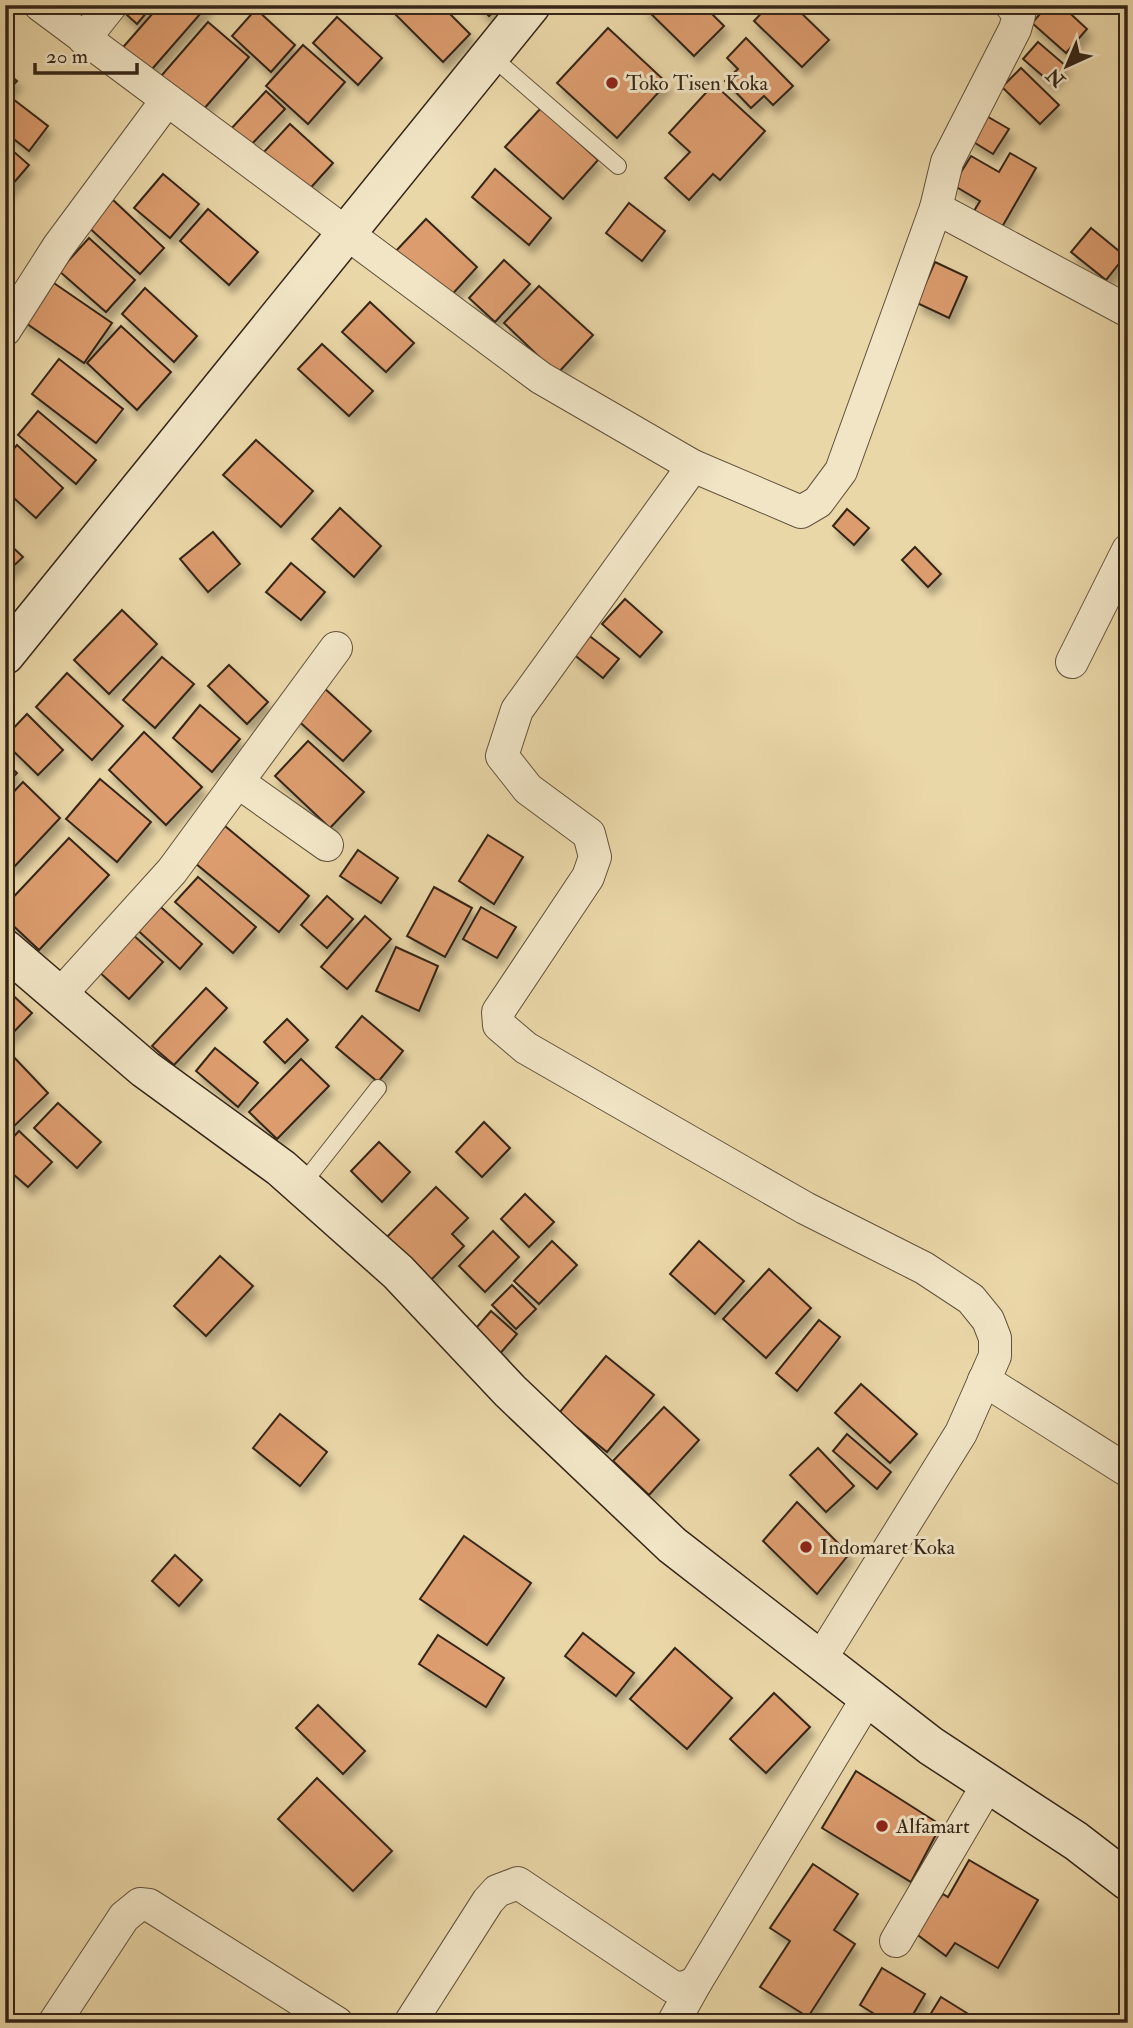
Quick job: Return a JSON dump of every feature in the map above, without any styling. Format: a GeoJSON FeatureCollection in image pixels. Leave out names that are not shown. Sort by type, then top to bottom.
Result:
{"type":"FeatureCollection","features":[{"type":"Feature","properties":{"kind":"main road"},"geometry":{"type":"LineString","coordinates":[[5,654],[528,6]]}},
{"type":"Feature","properties":{"kind":"main road"},"geometry":{"type":"LineString","coordinates":[[5,949],[145,1069],[301,1186],[398,1272],[510,1391],[672,1545],[931,1746],[1128,1881]]}},
{"type":"Feature","properties":{"kind":"street"},"geometry":{"type":"LineString","coordinates":[[40,5],[541,378],[693,466],[801,512],[818,502],[841,471],[936,208],[947,162],[1015,29],[1019,15],[1012,5]]}},
{"type":"Feature","properties":{"kind":"street"},"geometry":{"type":"LineString","coordinates":[[84,39],[111,5]]}},
{"type":"Feature","properties":{"kind":"street"},"geometry":{"type":"LineString","coordinates":[[5,330],[58,247],[167,100]]}},
{"type":"Feature","properties":{"kind":"street"},"geometry":{"type":"LineString","coordinates":[[936,208],[1128,311]]}},
{"type":"Feature","properties":{"kind":"street"},"geometry":{"type":"LineString","coordinates":[[693,466],[517,710],[508,734],[502,756],[512,772],[527,789],[589,834],[595,857],[588,877],[508,994],[498,1012],[499,1025],[526,1048],[804,1208],[924,1268],[971,1299],[988,1320],[995,1338],[995,1356],[961,1433],[820,1660]]}},
{"type":"Feature","properties":{"kind":"street"},"geometry":{"type":"LineString","coordinates":[[1072,662],[1128,550]]}},
{"type":"Feature","properties":{"kind":"street"},"geometry":{"type":"LineString","coordinates":[[59,996],[172,871],[336,648]]}},
{"type":"Feature","properties":{"kind":"street"},"geometry":{"type":"LineString","coordinates":[[238,782],[327,845]]}},
{"type":"Feature","properties":{"kind":"street"},"geometry":{"type":"LineString","coordinates":[[984,1380],[1128,1471]]}},
{"type":"Feature","properties":{"kind":"street"},"geometry":{"type":"LineString","coordinates":[[673,2023],[868,1697]]}},
{"type":"Feature","properties":{"kind":"street"},"geometry":{"type":"LineString","coordinates":[[896,1941],[988,1784]]}},
{"type":"Feature","properties":{"kind":"street"},"geometry":{"type":"LineString","coordinates":[[410,2023],[488,1901],[496,1891],[519,1883],[673,1987],[684,1988],[696,1982]]}},
{"type":"Feature","properties":{"kind":"street"},"geometry":{"type":"LineString","coordinates":[[54,2023],[124,1917],[140,1904],[149,1905],[337,2023]]}},
{"type":"Feature","properties":{"kind":"lane"},"geometry":{"type":"LineString","coordinates":[[490,55],[618,166]]}},
{"type":"Feature","properties":{"kind":"lane"},"geometry":{"type":"LineString","coordinates":[[301,1186],[378,1088]]}},
{"type":"Feature","properties":{"kind":"building"},"geometry":{"type":"Polygon","coordinates":[[[116,5],[153,5],[137,24],[116,5]]]}},
{"type":"Feature","properties":{"kind":"building"},"geometry":{"type":"Polygon","coordinates":[[[160,5],[208,5],[146,76],[118,53],[160,5]]]}},
{"type":"Feature","properties":{"kind":"building"},"geometry":{"type":"Polygon","coordinates":[[[395,5],[441,5],[470,34],[443,62],[391,10],[395,5]]]}},
{"type":"Feature","properties":{"kind":"building"},"geometry":{"type":"Polygon","coordinates":[[[478,5],[501,5],[489,16],[478,5]]]}},
{"type":"Feature","properties":{"kind":"building"},"geometry":{"type":"Polygon","coordinates":[[[703,5],[724,26],[694,56],[643,6],[703,5]]]}},
{"type":"Feature","properties":{"kind":"building"},"geometry":{"type":"Polygon","coordinates":[[[769,5],[793,5],[829,40],[802,67],[754,21],[769,5]]]}},
{"type":"Feature","properties":{"kind":"building"},"geometry":{"type":"Polygon","coordinates":[[[1048,5],[1061,5],[1087,29],[1066,53],[1032,23],[1048,5]]]}},
{"type":"Feature","properties":{"kind":"building"},"geometry":{"type":"Polygon","coordinates":[[[256,9],[295,45],[271,72],[232,36],[256,9]]]}},
{"type":"Feature","properties":{"kind":"building"},"geometry":{"type":"Polygon","coordinates":[[[337,17],[382,58],[358,85],[313,43],[337,17]]]}},
{"type":"Feature","properties":{"kind":"building"},"geometry":{"type":"Polygon","coordinates":[[[208,22],[249,57],[196,118],[155,83],[208,22]]]}},
{"type":"Feature","properties":{"kind":"building","name":"Toko Tisen Koka"},"geometry":{"type":"Polygon","coordinates":[[[608,28],[667,83],[617,138],[557,83],[608,28]]]}},
{"type":"Feature","properties":{"kind":"building"},"geometry":{"type":"Polygon","coordinates":[[[746,38],[793,86],[773,105],[764,96],[751,108],[725,81],[738,69],[727,58],[746,38]]]}},
{"type":"Feature","properties":{"kind":"building"},"geometry":{"type":"Polygon","coordinates":[[[1038,42],[1066,66],[1051,83],[1023,59],[1038,42]]]}},
{"type":"Feature","properties":{"kind":"building"},"geometry":{"type":"Polygon","coordinates":[[[303,45],[345,82],[308,124],[266,86],[303,45]]]}},
{"type":"Feature","properties":{"kind":"building"},"geometry":{"type":"Polygon","coordinates":[[[1021,68],[1059,105],[1040,124],[1002,87],[1021,68]]]}},
{"type":"Feature","properties":{"kind":"building"},"geometry":{"type":"Polygon","coordinates":[[[5,71],[17,81],[5,94],[5,71]]]}},
{"type":"Feature","properties":{"kind":"building"},"geometry":{"type":"Polygon","coordinates":[[[714,84],[765,131],[720,180],[713,174],[689,200],[665,178],[690,152],[669,133],[714,84]]]}},
{"type":"Feature","properties":{"kind":"building"},"geometry":{"type":"Polygon","coordinates":[[[266,91],[285,109],[249,147],[230,130],[266,91]]]}},
{"type":"Feature","properties":{"kind":"building"},"geometry":{"type":"Polygon","coordinates":[[[13,99],[48,126],[29,151],[5,132],[5,108],[13,99]]]}},
{"type":"Feature","properties":{"kind":"building"},"geometry":{"type":"Polygon","coordinates":[[[541,108],[598,160],[563,199],[505,147],[541,108]]]}},
{"type":"Feature","properties":{"kind":"building"},"geometry":{"type":"Polygon","coordinates":[[[983,114],[1009,129],[993,154],[967,138],[983,114]]]}},
{"type":"Feature","properties":{"kind":"building"},"geometry":{"type":"Polygon","coordinates":[[[290,124],[333,163],[306,193],[263,153],[290,124]]]}},
{"type":"Feature","properties":{"kind":"building"},"geometry":{"type":"Polygon","coordinates":[[[5,144],[29,165],[5,193],[5,144]]]}},
{"type":"Feature","properties":{"kind":"building"},"geometry":{"type":"Polygon","coordinates":[[[1010,153],[1036,168],[1002,227],[974,211],[980,201],[953,185],[971,156],[999,172],[1010,153]]]}},
{"type":"Feature","properties":{"kind":"building"},"geometry":{"type":"Polygon","coordinates":[[[495,169],[551,218],[529,245],[472,197],[495,169]]]}},
{"type":"Feature","properties":{"kind":"building"},"geometry":{"type":"Polygon","coordinates":[[[163,174],[199,204],[170,238],[134,208],[163,174]]]}},
{"type":"Feature","properties":{"kind":"building"},"geometry":{"type":"Polygon","coordinates":[[[111,198],[164,248],[140,274],[86,225],[111,198]]]}},
{"type":"Feature","properties":{"kind":"building"},"geometry":{"type":"Polygon","coordinates":[[[629,203],[665,231],[642,261],[606,233],[629,203]]]}},
{"type":"Feature","properties":{"kind":"building"},"geometry":{"type":"Polygon","coordinates":[[[208,209],[258,252],[229,285],[180,241],[208,209]]]}},
{"type":"Feature","properties":{"kind":"building"},"geometry":{"type":"Polygon","coordinates":[[[426,219],[477,267],[447,300],[395,252],[426,219]]]}},
{"type":"Feature","properties":{"kind":"building"},"geometry":{"type":"Polygon","coordinates":[[[1091,228],[1125,256],[1106,280],[1071,252],[1091,228]]]}},
{"type":"Feature","properties":{"kind":"building"},"geometry":{"type":"Polygon","coordinates":[[[89,238],[135,280],[106,312],[59,271],[89,238]]]}},
{"type":"Feature","properties":{"kind":"building"},"geometry":{"type":"Polygon","coordinates":[[[504,260],[530,284],[495,322],[469,298],[504,260]]]}},
{"type":"Feature","properties":{"kind":"building"},"geometry":{"type":"Polygon","coordinates":[[[935,262],[967,277],[949,318],[917,303],[935,262]]]}},
{"type":"Feature","properties":{"kind":"building"},"geometry":{"type":"Polygon","coordinates":[[[48,279],[112,323],[84,363],[20,319],[48,279]]]}},
{"type":"Feature","properties":{"kind":"building"},"geometry":{"type":"Polygon","coordinates":[[[539,286],[593,335],[557,374],[504,323],[539,286]]]}},
{"type":"Feature","properties":{"kind":"building"},"geometry":{"type":"Polygon","coordinates":[[[145,288],[197,336],[174,362],[122,314],[145,288]]]}},
{"type":"Feature","properties":{"kind":"building"},"geometry":{"type":"Polygon","coordinates":[[[370,302],[414,343],[386,372],[342,332],[370,302]]]}},
{"type":"Feature","properties":{"kind":"building"},"geometry":{"type":"Polygon","coordinates":[[[121,326],[171,372],[137,410],[87,363],[121,326]]]}},
{"type":"Feature","properties":{"kind":"building"},"geometry":{"type":"Polygon","coordinates":[[[322,344],[373,391],[349,416],[298,369],[322,344]]]}},
{"type":"Feature","properties":{"kind":"building"},"geometry":{"type":"Polygon","coordinates":[[[59,359],[123,409],[96,443],[32,394],[59,359]]]}},
{"type":"Feature","properties":{"kind":"building"},"geometry":{"type":"Polygon","coordinates":[[[38,411],[96,460],[76,484],[18,435],[38,411]]]}},
{"type":"Feature","properties":{"kind":"building"},"geometry":{"type":"Polygon","coordinates":[[[256,440],[313,491],[281,527],[223,475],[256,440]]]}},
{"type":"Feature","properties":{"kind":"building"},"geometry":{"type":"Polygon","coordinates":[[[17,445],[63,488],[36,518],[5,490],[5,459],[17,445]]]}},
{"type":"Feature","properties":{"kind":"building"},"geometry":{"type":"Polygon","coordinates":[[[340,508],[381,546],[354,577],[312,539],[340,508]]]}},
{"type":"Feature","properties":{"kind":"building"},"geometry":{"type":"Polygon","coordinates":[[[847,509],[869,528],[854,545],[833,526],[847,509]]]}},
{"type":"Feature","properties":{"kind":"building"},"geometry":{"type":"Polygon","coordinates":[[[213,532],[240,564],[208,592],[180,559],[213,532]]]}},
{"type":"Feature","properties":{"kind":"building"},"geometry":{"type":"Polygon","coordinates":[[[5,540],[23,557],[5,574],[5,540]]]}},
{"type":"Feature","properties":{"kind":"building"},"geometry":{"type":"Polygon","coordinates":[[[915,547],[941,574],[928,587],[902,560],[915,547]]]}},
{"type":"Feature","properties":{"kind":"building"},"geometry":{"type":"Polygon","coordinates":[[[291,563],[325,592],[301,620],[266,592],[291,563]]]}},
{"type":"Feature","properties":{"kind":"building"},"geometry":{"type":"Polygon","coordinates":[[[625,599],[662,632],[640,657],[602,624],[625,599]]]}},
{"type":"Feature","properties":{"kind":"building"},"geometry":{"type":"Polygon","coordinates":[[[122,610],[157,644],[109,694],[74,660],[122,610]]]}},
{"type":"Feature","properties":{"kind":"building"},"geometry":{"type":"Polygon","coordinates":[[[587,634],[619,659],[603,678],[572,653],[587,634]]]}},
{"type":"Feature","properties":{"kind":"building"},"geometry":{"type":"Polygon","coordinates":[[[162,657],[194,684],[155,728],[123,700],[162,657]]]}},
{"type":"Feature","properties":{"kind":"building"},"geometry":{"type":"Polygon","coordinates":[[[229,665],[268,702],[247,724],[208,686],[229,665]]]}},
{"type":"Feature","properties":{"kind":"building"},"geometry":{"type":"Polygon","coordinates":[[[67,673],[123,726],[92,760],[36,707],[67,673]]]}},
{"type":"Feature","properties":{"kind":"building"},"geometry":{"type":"Polygon","coordinates":[[[322,686],[371,731],[343,761],[294,717],[322,686]]]}},
{"type":"Feature","properties":{"kind":"building"},"geometry":{"type":"Polygon","coordinates":[[[200,705],[240,739],[212,772],[173,738],[200,705]]]}},
{"type":"Feature","properties":{"kind":"building"},"geometry":{"type":"Polygon","coordinates":[[[27,714],[63,750],[38,775],[5,743],[5,737],[27,714]]]}},
{"type":"Feature","properties":{"kind":"building"},"geometry":{"type":"Polygon","coordinates":[[[144,732],[202,787],[166,825],[109,770],[144,732]]]}},
{"type":"Feature","properties":{"kind":"building"},"geometry":{"type":"Polygon","coordinates":[[[308,741],[364,792],[330,828],[275,776],[308,741]]]}},
{"type":"Feature","properties":{"kind":"building"},"geometry":{"type":"Polygon","coordinates":[[[5,762],[17,773],[5,786],[5,762]]]}},
{"type":"Feature","properties":{"kind":"building"},"geometry":{"type":"Polygon","coordinates":[[[100,779],[151,822],[117,862],[66,819],[100,779]]]}},
{"type":"Feature","properties":{"kind":"building"},"geometry":{"type":"Polygon","coordinates":[[[23,782],[60,818],[14,867],[5,858],[5,801],[23,782]]]}},
{"type":"Feature","properties":{"kind":"building"},"geometry":{"type":"Polygon","coordinates":[[[225,826],[309,896],[279,932],[195,863],[225,826]]]}},
{"type":"Feature","properties":{"kind":"building"},"geometry":{"type":"Polygon","coordinates":[[[488,835],[523,857],[494,904],[459,881],[488,835]]]}},
{"type":"Feature","properties":{"kind":"building"},"geometry":{"type":"Polygon","coordinates":[[[69,838],[109,875],[39,950],[5,918],[5,906],[69,838]]]}},
{"type":"Feature","properties":{"kind":"building"},"geometry":{"type":"Polygon","coordinates":[[[358,850],[398,878],[381,903],[340,876],[358,850]]]}},
{"type":"Feature","properties":{"kind":"building"},"geometry":{"type":"Polygon","coordinates":[[[198,877],[256,927],[233,953],[175,902],[198,877]]]}},
{"type":"Feature","properties":{"kind":"building"},"geometry":{"type":"Polygon","coordinates":[[[434,887],[472,908],[445,957],[407,936],[434,887]]]}},
{"type":"Feature","properties":{"kind":"building"},"geometry":{"type":"Polygon","coordinates":[[[327,896],[353,919],[327,948],[301,925],[327,896]]]}},
{"type":"Feature","properties":{"kind":"building"},"geometry":{"type":"Polygon","coordinates":[[[154,901],[202,944],[180,969],[132,925],[154,901]]]}},
{"type":"Feature","properties":{"kind":"building"},"geometry":{"type":"Polygon","coordinates":[[[481,907],[516,927],[497,958],[463,939],[481,907]]]}},
{"type":"Feature","properties":{"kind":"building"},"geometry":{"type":"Polygon","coordinates":[[[365,916],[391,939],[347,989],[321,967],[365,916]]]}},
{"type":"Feature","properties":{"kind":"building"},"geometry":{"type":"Polygon","coordinates":[[[131,933],[163,962],[129,999],[97,970],[131,933]]]}},
{"type":"Feature","properties":{"kind":"building"},"geometry":{"type":"Polygon","coordinates":[[[396,947],[438,966],[419,1011],[376,991],[396,947]]]}},
{"type":"Feature","properties":{"kind":"building"},"geometry":{"type":"Polygon","coordinates":[[[206,988],[227,1008],[174,1065],[152,1046],[206,988]]]}},
{"type":"Feature","properties":{"kind":"building"},"geometry":{"type":"Polygon","coordinates":[[[5,990],[32,1013],[5,1041],[5,990]]]}},
{"type":"Feature","properties":{"kind":"building"},"geometry":{"type":"Polygon","coordinates":[[[362,1016],[403,1051],[378,1082],[336,1047],[362,1016]]]}},
{"type":"Feature","properties":{"kind":"building"},"geometry":{"type":"Polygon","coordinates":[[[287,1019],[308,1040],[285,1063],[264,1042],[287,1019]]]}},
{"type":"Feature","properties":{"kind":"building"},"geometry":{"type":"Polygon","coordinates":[[[215,1048],[258,1083],[238,1107],[196,1071],[215,1048]]]}},
{"type":"Feature","properties":{"kind":"building"},"geometry":{"type":"Polygon","coordinates":[[[9,1052],[48,1093],[5,1135],[5,1056],[9,1052]]]}},
{"type":"Feature","properties":{"kind":"building"},"geometry":{"type":"Polygon","coordinates":[[[301,1059],[329,1086],[277,1139],[249,1112],[301,1059]]]}},
{"type":"Feature","properties":{"kind":"building"},"geometry":{"type":"Polygon","coordinates":[[[58,1103],[101,1142],[77,1168],[34,1128],[58,1103]]]}},
{"type":"Feature","properties":{"kind":"building"},"geometry":{"type":"Polygon","coordinates":[[[484,1122],[510,1148],[482,1177],[456,1152],[484,1122]]]}},
{"type":"Feature","properties":{"kind":"building"},"geometry":{"type":"Polygon","coordinates":[[[19,1131],[52,1162],[28,1187],[5,1167],[5,1146],[19,1131]]]}},
{"type":"Feature","properties":{"kind":"building"},"geometry":{"type":"Polygon","coordinates":[[[379,1142],[410,1172],[382,1202],[351,1171],[379,1142]]]}},
{"type":"Feature","properties":{"kind":"building"},"geometry":{"type":"Polygon","coordinates":[[[436,1187],[468,1218],[452,1234],[464,1246],[429,1282],[385,1239],[436,1187]]]}},
{"type":"Feature","properties":{"kind":"building"},"geometry":{"type":"Polygon","coordinates":[[[525,1194],[554,1222],[529,1247],[501,1219],[525,1194]]]}},
{"type":"Feature","properties":{"kind":"building"},"geometry":{"type":"Polygon","coordinates":[[[493,1231],[519,1257],[485,1292],[459,1266],[493,1231]]]}},
{"type":"Feature","properties":{"kind":"building"},"geometry":{"type":"Polygon","coordinates":[[[552,1241],[577,1265],[539,1304],[514,1281],[552,1241]]]}},
{"type":"Feature","properties":{"kind":"building"},"geometry":{"type":"Polygon","coordinates":[[[699,1241],[744,1281],[715,1314],[670,1274],[699,1241]]]}},
{"type":"Feature","properties":{"kind":"building"},"geometry":{"type":"Polygon","coordinates":[[[220,1256],[253,1286],[206,1336],[174,1306],[220,1256]]]}},
{"type":"Feature","properties":{"kind":"building"},"geometry":{"type":"Polygon","coordinates":[[[769,1269],[811,1308],[766,1358],[723,1319],[769,1269]]]}},
{"type":"Feature","properties":{"kind":"building"},"geometry":{"type":"Polygon","coordinates":[[[512,1285],[536,1309],[516,1329],[492,1305],[512,1285]]]}},
{"type":"Feature","properties":{"kind":"building"},"geometry":{"type":"Polygon","coordinates":[[[491,1311],[517,1334],[491,1364],[464,1342],[491,1311]]]}},
{"type":"Feature","properties":{"kind":"building"},"geometry":{"type":"Polygon","coordinates":[[[819,1320],[840,1337],[797,1391],[776,1373],[819,1320]]]}},
{"type":"Feature","properties":{"kind":"building"},"geometry":{"type":"Polygon","coordinates":[[[606,1356],[654,1395],[607,1452],[559,1413],[606,1356]]]}},
{"type":"Feature","properties":{"kind":"building"},"geometry":{"type":"Polygon","coordinates":[[[861,1384],[917,1434],[890,1463],[835,1413],[861,1384]]]}},
{"type":"Feature","properties":{"kind":"building"},"geometry":{"type":"Polygon","coordinates":[[[664,1407],[699,1440],[649,1495],[613,1461],[664,1407]]]}},
{"type":"Feature","properties":{"kind":"building"},"geometry":{"type":"Polygon","coordinates":[[[280,1414],[327,1452],[300,1486],[253,1448],[280,1414]]]}},
{"type":"Feature","properties":{"kind":"building"},"geometry":{"type":"Polygon","coordinates":[[[847,1434],[891,1472],[877,1489],[833,1451],[847,1434]]]}},
{"type":"Feature","properties":{"kind":"building"},"geometry":{"type":"Polygon","coordinates":[[[818,1448],[854,1486],[826,1512],[790,1475],[818,1448]]]}},
{"type":"Feature","properties":{"kind":"building","name":"Indomaret Koka"},"geometry":{"type":"Polygon","coordinates":[[[797,1502],[849,1554],[817,1594],[763,1541],[797,1502]]]}},
{"type":"Feature","properties":{"kind":"building"},"geometry":{"type":"Polygon","coordinates":[[[464,1536],[531,1583],[487,1645],[420,1599],[464,1536]]]}},
{"type":"Feature","properties":{"kind":"building"},"geometry":{"type":"Polygon","coordinates":[[[175,1555],[202,1580],[179,1606],[152,1581],[175,1555]]]}},
{"type":"Feature","properties":{"kind":"building"},"geometry":{"type":"Polygon","coordinates":[[[583,1633],[634,1673],[616,1696],[565,1656],[583,1633]]]}},
{"type":"Feature","properties":{"kind":"building"},"geometry":{"type":"Polygon","coordinates":[[[438,1635],[504,1678],[486,1707],[419,1664],[438,1635]]]}},
{"type":"Feature","properties":{"kind":"building"},"geometry":{"type":"Polygon","coordinates":[[[675,1648],[732,1698],[687,1749],[630,1699],[675,1648]]]}},
{"type":"Feature","properties":{"kind":"building"},"geometry":{"type":"Polygon","coordinates":[[[774,1693],[810,1727],[766,1773],[730,1739],[774,1693]]]}},
{"type":"Feature","properties":{"kind":"building"},"geometry":{"type":"Polygon","coordinates":[[[318,1705],[365,1751],[343,1774],[296,1728],[318,1705]]]}},
{"type":"Feature","properties":{"kind":"building","name":"Alfamart"},"geometry":{"type":"Polygon","coordinates":[[[856,1771],[941,1825],[911,1882],[822,1828],[856,1771]]]}},
{"type":"Feature","properties":{"kind":"building"},"geometry":{"type":"Polygon","coordinates":[[[317,1778],[392,1851],[353,1891],[278,1819],[317,1778]]]}},
{"type":"Feature","properties":{"kind":"building"},"geometry":{"type":"Polygon","coordinates":[[[969,1860],[1038,1900],[998,1968],[955,1943],[946,1956],[915,1933],[943,1894],[948,1897],[969,1860]]]}},
{"type":"Feature","properties":{"kind":"building"},"geometry":{"type":"Polygon","coordinates":[[[813,1864],[858,1894],[834,1930],[855,1944],[808,2017],[760,1987],[790,1941],[770,1928],[813,1864]]]}},
{"type":"Feature","properties":{"kind":"building"},"geometry":{"type":"Polygon","coordinates":[[[882,1968],[925,1994],[908,2023],[889,2023],[860,2005],[882,1968]]]}},
{"type":"Feature","properties":{"kind":"building"},"geometry":{"type":"Polygon","coordinates":[[[941,1997],[970,2015],[966,2023],[925,2023],[941,1997]]]}},
{"type":"Feature","properties":{"kind":"place","name":"Toko Tisen Koka"},"geometry":{"type":"Point","coordinates":[612,83]}},
{"type":"Feature","properties":{"kind":"place","name":"Indomaret Koka"},"geometry":{"type":"Point","coordinates":[806,1547]}},
{"type":"Feature","properties":{"kind":"place","name":"Alfamart"},"geometry":{"type":"Point","coordinates":[882,1826]}}]}
